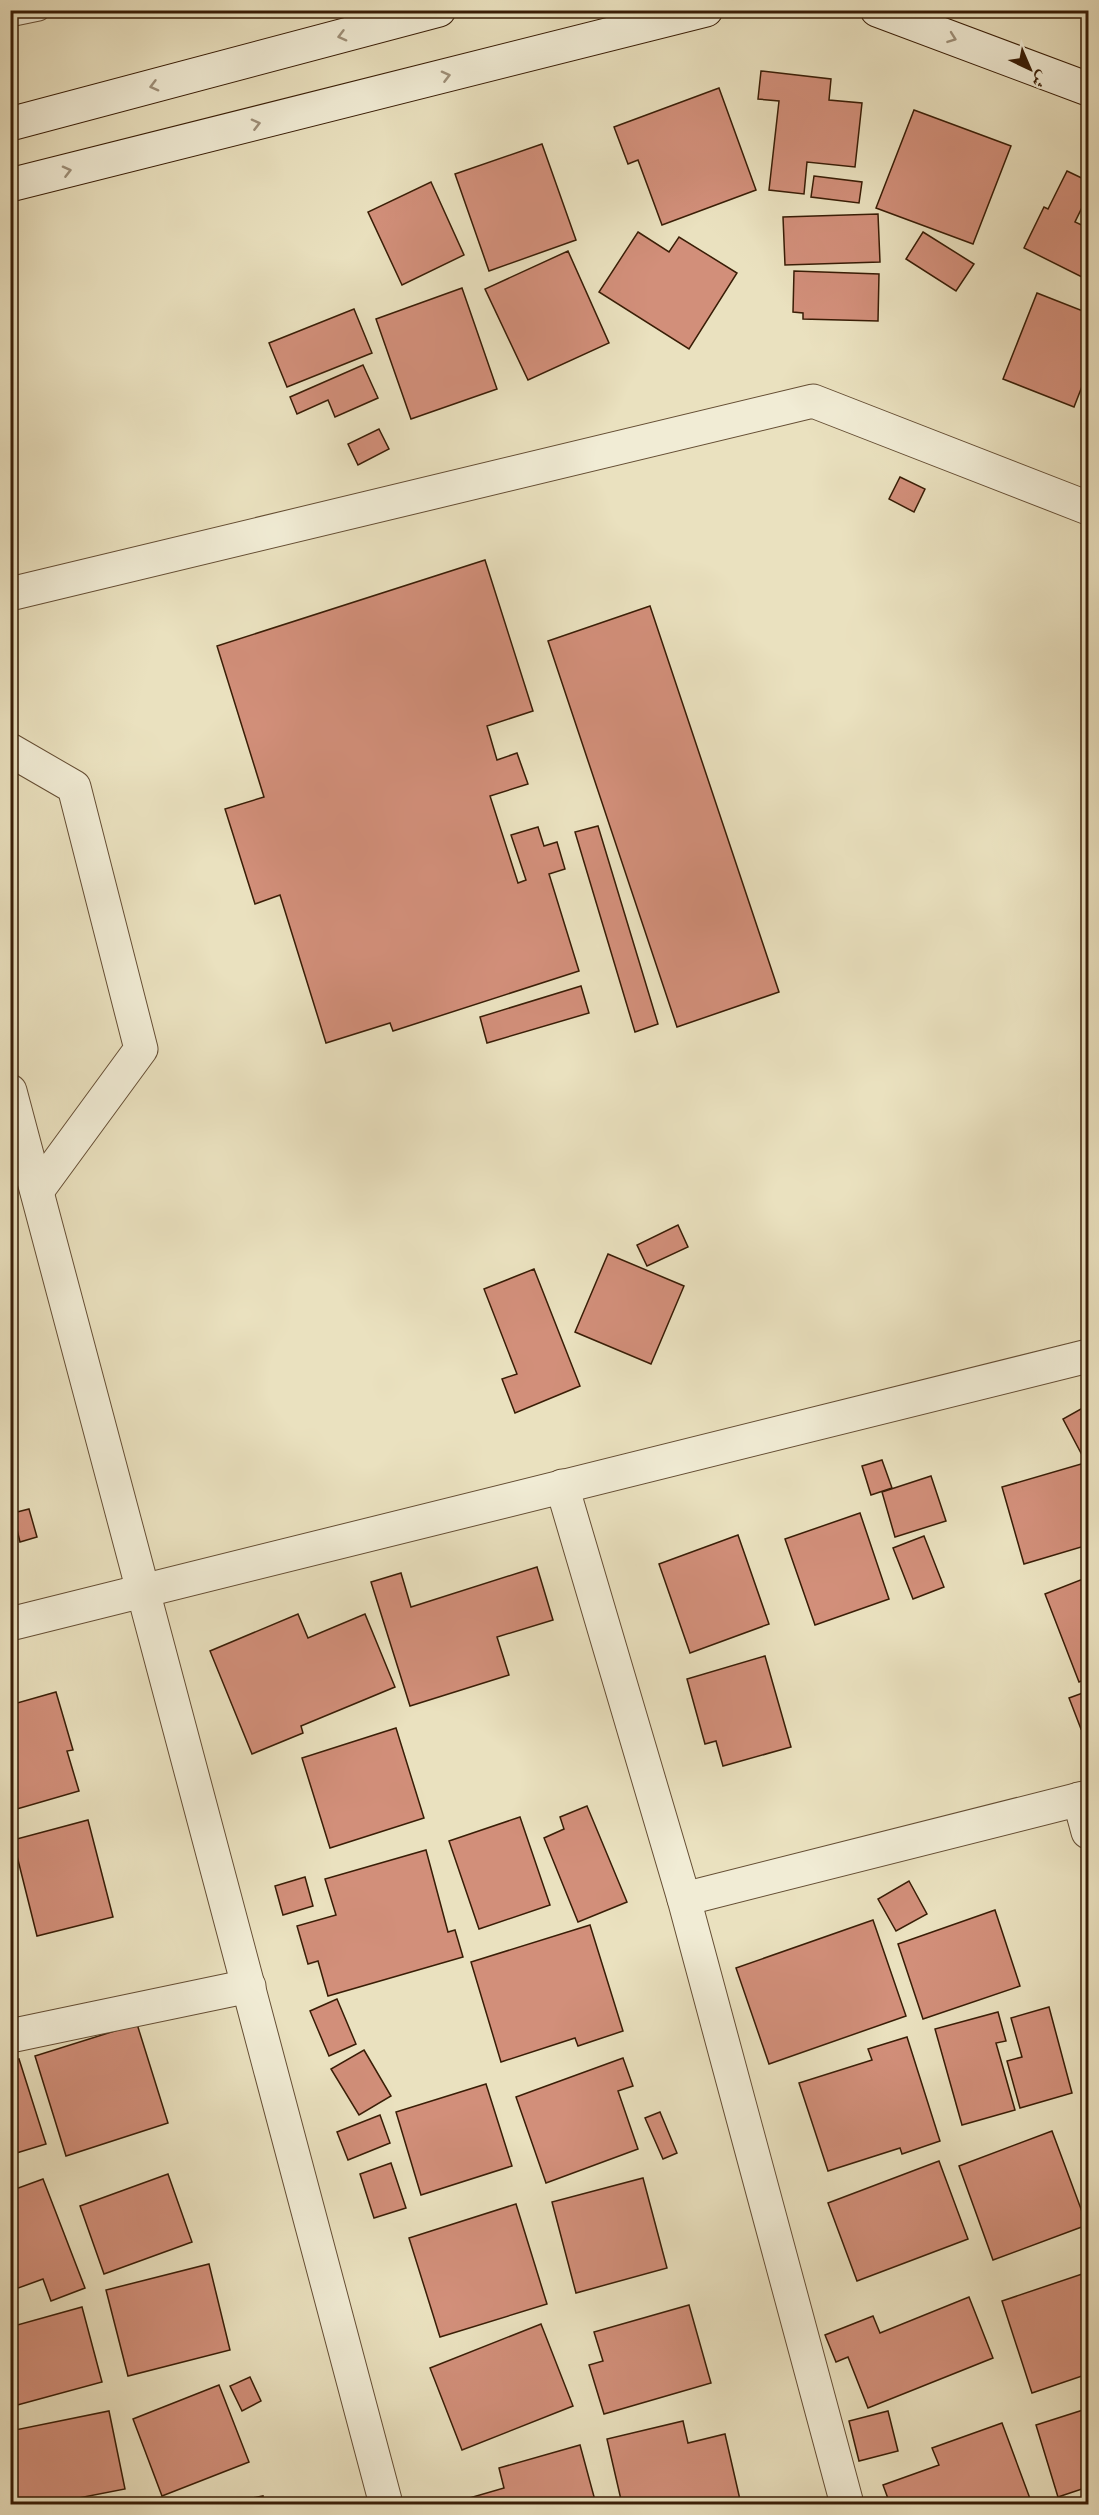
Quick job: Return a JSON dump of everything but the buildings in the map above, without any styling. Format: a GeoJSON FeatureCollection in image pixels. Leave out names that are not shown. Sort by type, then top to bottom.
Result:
{"type":"FeatureCollection","features":[{"type":"Feature","properties":{"kind":"street"},"geometry":{"type":"LineString","coordinates":[[10,124],[439,10]]}},
{"type":"Feature","properties":{"kind":"street"},"geometry":{"type":"LineString","coordinates":[[10,185],[706,10]]}},
{"type":"Feature","properties":{"kind":"street"},"geometry":{"type":"LineString","coordinates":[[877,10],[1089,89]]}},
{"type":"Feature","properties":{"kind":"street"},"geometry":{"type":"LineString","coordinates":[[10,594],[813,401],[1089,508]]}},
{"type":"Feature","properties":{"kind":"street"},"geometry":{"type":"LineString","coordinates":[[10,750],[74,787],[141,1049],[37,1191]]}},
{"type":"Feature","properties":{"kind":"street"},"geometry":{"type":"LineString","coordinates":[[10,1091],[386,2505]]}},
{"type":"Feature","properties":{"kind":"street"},"geometry":{"type":"LineString","coordinates":[[10,1623],[1089,1356]]}},
{"type":"Feature","properties":{"kind":"street"},"geometry":{"type":"LineString","coordinates":[[562,1486],[684,1899],[847,2505]]}},
{"type":"Feature","properties":{"kind":"street"},"geometry":{"type":"LineString","coordinates":[[684,1899],[1084,1798],[1089,1832]]}},
{"type":"Feature","properties":{"kind":"street"},"geometry":{"type":"LineString","coordinates":[[10,2036],[249,1986]]}},
{"type":"Feature","properties":{"kind":"lane"},"geometry":{"type":"LineString","coordinates":[[10,16],[39,10]]}}]}
